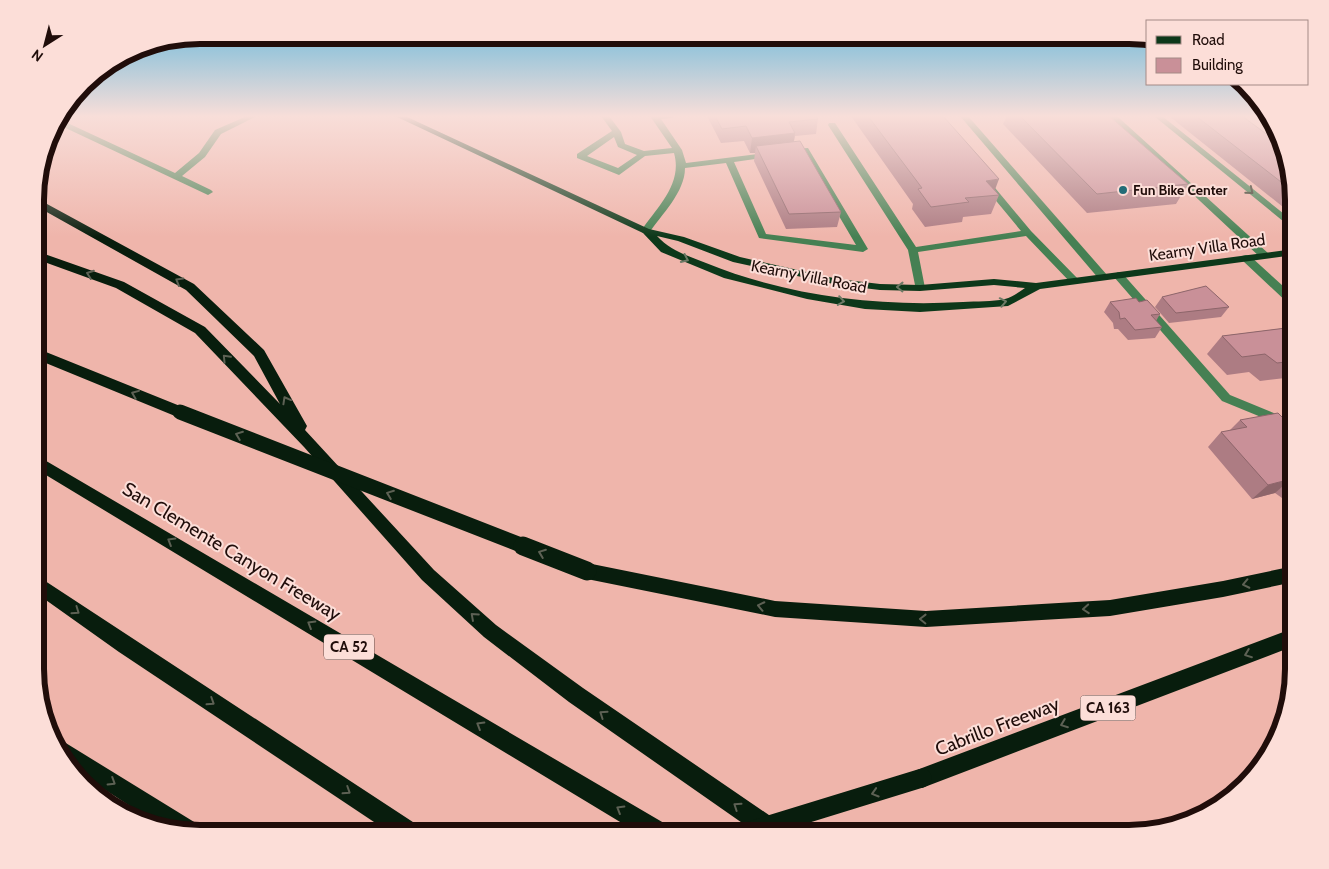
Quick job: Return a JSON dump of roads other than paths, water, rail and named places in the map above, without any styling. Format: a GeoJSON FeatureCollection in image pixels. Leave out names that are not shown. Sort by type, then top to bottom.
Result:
{"type":"FeatureCollection","features":[{"type":"Feature","properties":{"kind":"highway"},"geometry":{"type":"LineString","coordinates":[[44,205],[190,287],[260,353],[309,443]]}},
{"type":"Feature","properties":{"kind":"highway"},"geometry":{"type":"LineString","coordinates":[[44,258],[120,285],[200,330],[309,443],[428,575],[490,631],[576,695],[765,825]]}},
{"type":"Feature","properties":{"kind":"highway"},"geometry":{"type":"LineString","coordinates":[[44,357],[587,571],[775,609],[926,619],[1110,608],[1223,589],[1285,576]]}},
{"type":"Feature","properties":{"kind":"highway","name":"San Clemente Canyon Freeway"},"geometry":{"type":"LineString","coordinates":[[44,466],[647,825]]}},
{"type":"Feature","properties":{"kind":"highway"},"geometry":{"type":"LineString","coordinates":[[44,589],[126,646],[398,825]]}},
{"type":"Feature","properties":{"kind":"highway","name":"Cabrillo Freeway"},"geometry":{"type":"LineString","coordinates":[[769,825],[922,778],[1285,640]]}},
{"type":"Feature","properties":{"kind":"highway"},"geometry":{"type":"LineString","coordinates":[[70,756],[176,823]]}},
{"type":"Feature","properties":{"kind":"main road","name":"Kearny Villa Road"},"geometry":{"type":"LineString","coordinates":[[486,157],[646,231],[681,239],[738,260],[838,282],[880,287],[920,288],[994,282],[1036,286],[1285,253]]}},
{"type":"Feature","properties":{"kind":"main road","name":"Kearny Villa Road"},"geometry":{"type":"LineString","coordinates":[[646,231],[665,250],[728,276],[807,296],[864,305],[920,308],[1008,302],[1036,286]]}},
{"type":"Feature","properties":{"kind":"street"},"geometry":{"type":"LineString","coordinates":[[132,157],[208,192]]}},
{"type":"Feature","properties":{"kind":"street"},"geometry":{"type":"LineString","coordinates":[[176,177],[200,157]]}},
{"type":"Feature","properties":{"kind":"street"},"geometry":{"type":"LineString","coordinates":[[581,157],[619,172],[640,157]]}},
{"type":"Feature","properties":{"kind":"street"},"geometry":{"type":"LineString","coordinates":[[646,231],[680,182],[683,166],[680,157]]}},
{"type":"Feature","properties":{"kind":"street"},"geometry":{"type":"LineString","coordinates":[[683,166],[755,157]]}},
{"type":"Feature","properties":{"kind":"street"},"geometry":{"type":"LineString","coordinates":[[729,160],[762,236],[863,249],[809,157]]}},
{"type":"Feature","properties":{"kind":"street"},"geometry":{"type":"LineString","coordinates":[[852,157],[913,250],[920,288]]}},
{"type":"Feature","properties":{"kind":"street"},"geometry":{"type":"LineString","coordinates":[[999,157],[1103,277]]}},
{"type":"Feature","properties":{"kind":"street"},"geometry":{"type":"LineString","coordinates":[[1157,157],[1265,256]]}},
{"type":"Feature","properties":{"kind":"street"},"geometry":{"type":"LineString","coordinates":[[1208,157],[1285,220]]}},
{"type":"Feature","properties":{"kind":"street"},"geometry":{"type":"LineString","coordinates":[[978,174],[1028,233],[1076,281]]}},
{"type":"Feature","properties":{"kind":"street"},"geometry":{"type":"LineString","coordinates":[[913,250],[1028,233]]}},
{"type":"Feature","properties":{"kind":"street"},"geometry":{"type":"LineString","coordinates":[[1246,258],[1285,294]]}},
{"type":"Feature","properties":{"kind":"street"},"geometry":{"type":"LineString","coordinates":[[1118,275],[1226,398],[1277,419],[1285,427]]}},
{"type":"Feature","properties":{"kind":"place","name":"Fun Bike Center"},"geometry":{"type":"Point","coordinates":[1123,190]}}]}
